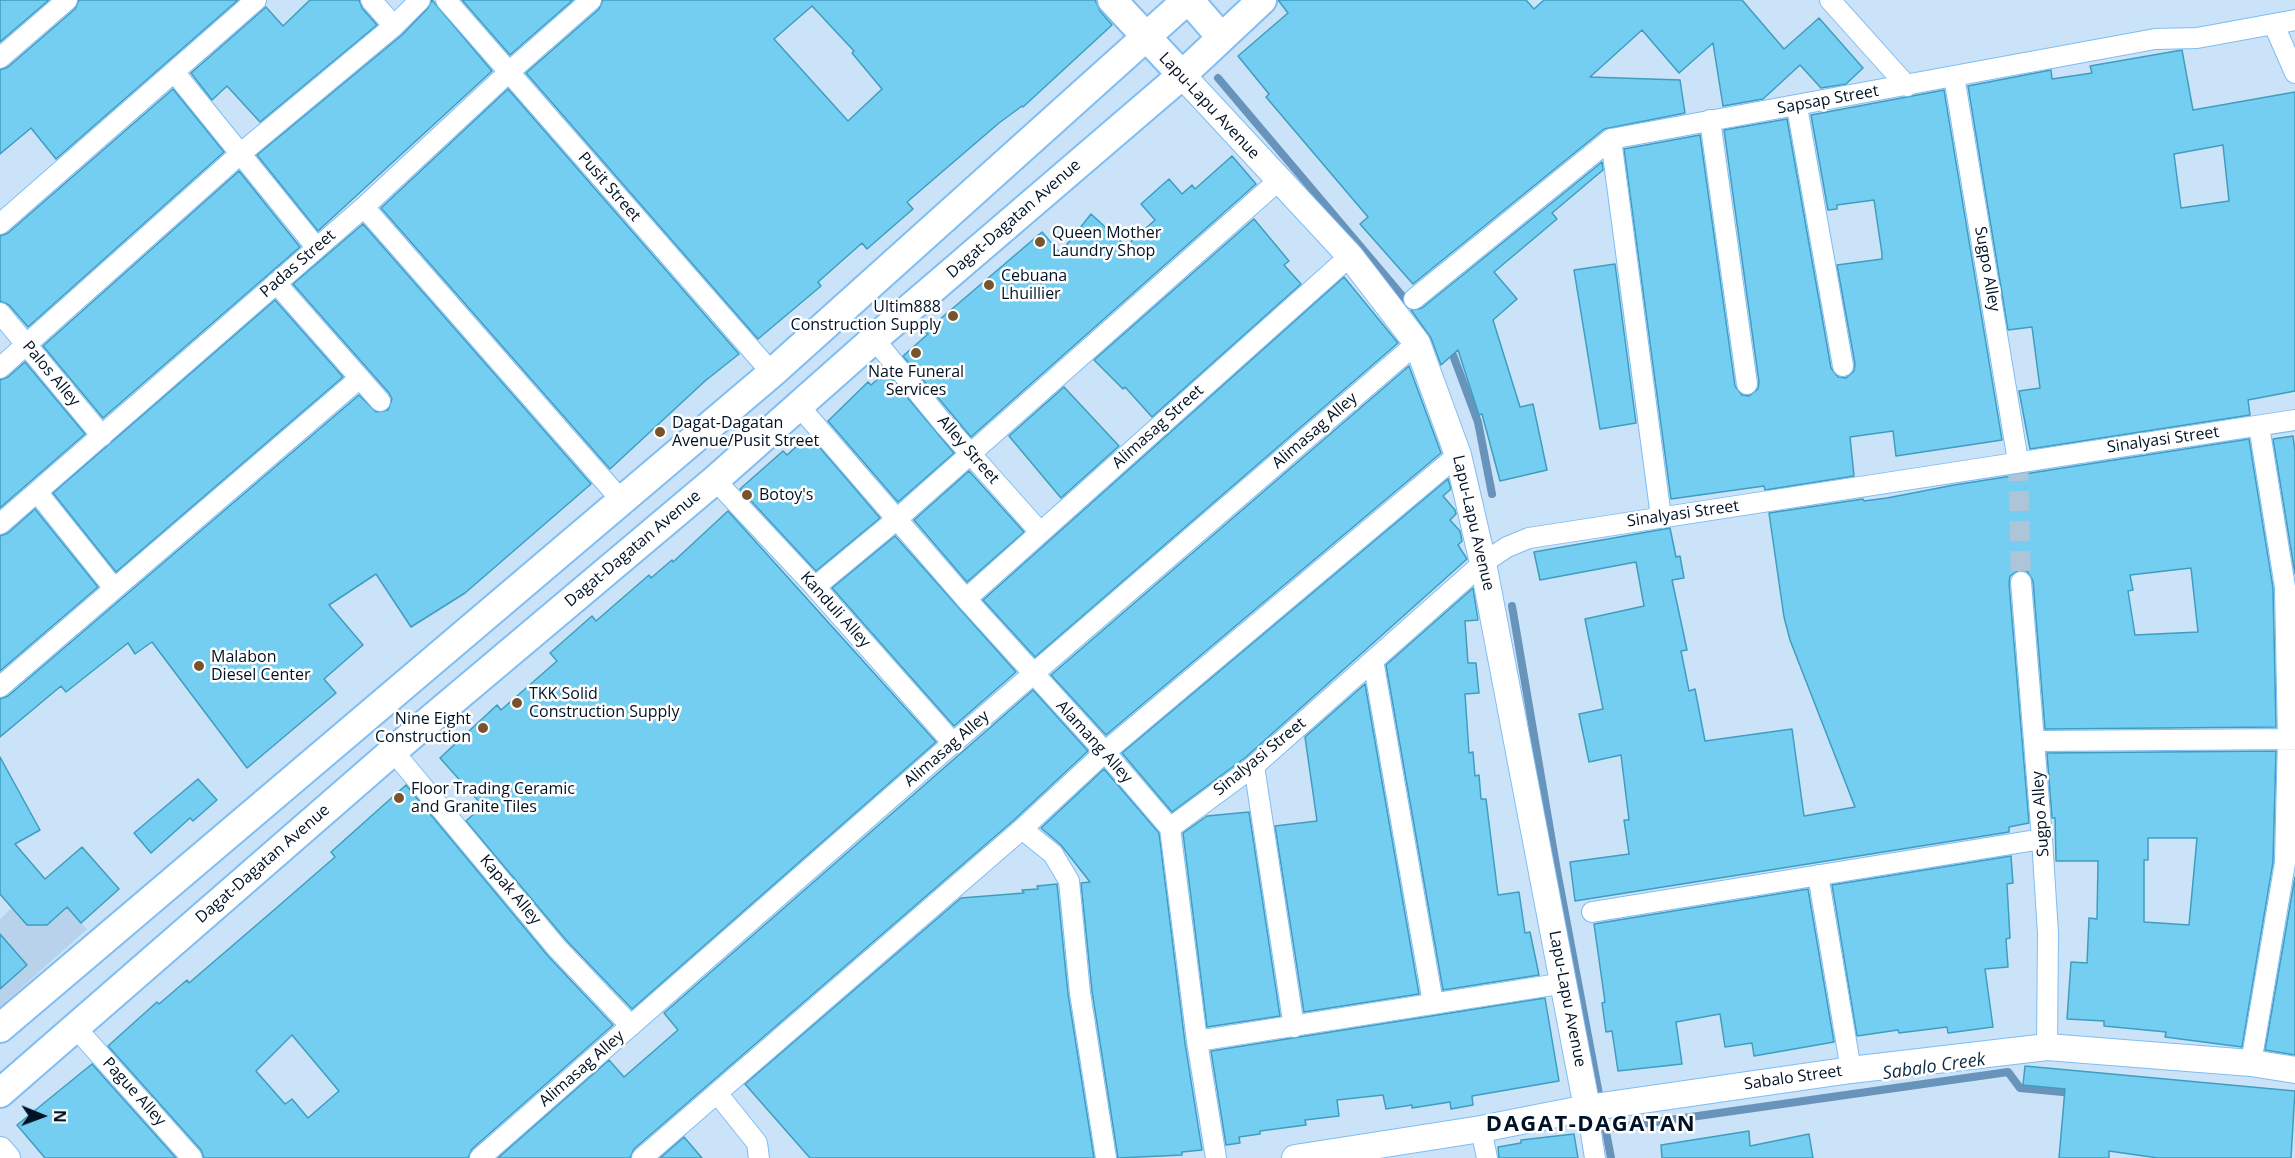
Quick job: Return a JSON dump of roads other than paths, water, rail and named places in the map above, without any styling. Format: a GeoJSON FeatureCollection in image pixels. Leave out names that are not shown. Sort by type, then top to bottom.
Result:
{"type":"FeatureCollection","features":[{"type":"Feature","properties":{"kind":"main road","name":"Lapu-Lapu Avenue"},"geometry":{"type":"LineString","coordinates":[[1112,0],[1182,75]]}},
{"type":"Feature","properties":{"kind":"main road"},"geometry":{"type":"LineString","coordinates":[[0,1028],[772,374],[1188,0],[1221,37]]}},
{"type":"Feature","properties":{"kind":"main road","name":"Dagat-Dagatan Avenue"},"geometry":{"type":"LineString","coordinates":[[0,1094],[393,751],[715,480],[874,339],[1182,75],[1262,0]]}},
{"type":"Feature","properties":{"kind":"street"},"geometry":{"type":"LineString","coordinates":[[0,58],[68,0]]}},
{"type":"Feature","properties":{"kind":"street"},"geometry":{"type":"LineString","coordinates":[[0,224],[256,0]]}},
{"type":"Feature","properties":{"kind":"street"},"geometry":{"type":"LineString","coordinates":[[371,0],[394,26]]}},
{"type":"Feature","properties":{"kind":"street"},"geometry":{"type":"LineString","coordinates":[[0,368],[240,154],[394,26],[420,0]]}},
{"type":"Feature","properties":{"kind":"street","name":"Pusit Street"},"geometry":{"type":"LineString","coordinates":[[446,0],[772,374]]}},
{"type":"Feature","properties":{"kind":"street","name":"Padas Street"},"geometry":{"type":"LineString","coordinates":[[0,524],[364,207],[509,72],[591,0]]}},
{"type":"Feature","properties":{"kind":"street"},"geometry":{"type":"LineString","coordinates":[[1830,0],[1907,86]]}},
{"type":"Feature","properties":{"kind":"street","name":"Sapsap Street"},"geometry":{"type":"LineString","coordinates":[[1414,299],[1611,139],[1710,120],[1797,107],[2155,39],[2197,38],[2295,20]]}},
{"type":"Feature","properties":{"kind":"street"},"geometry":{"type":"LineString","coordinates":[[2274,24],[2295,73]]}},
{"type":"Feature","properties":{"kind":"street"},"geometry":{"type":"LineString","coordinates":[[175,73],[316,247]]}},
{"type":"Feature","properties":{"kind":"street","name":"Lapu-Lapu Avenue"},"geometry":{"type":"LineString","coordinates":[[1182,75],[1350,256],[1417,343],[1458,454],[1483,563],[1565,983],[1596,1158]]}},
{"type":"Feature","properties":{"kind":"street","name":"Sugpo Alley"},"geometry":{"type":"LineString","coordinates":[[1954,76],[2018,461]]}},
{"type":"Feature","properties":{"kind":"street"},"geometry":{"type":"LineString","coordinates":[[1797,107],[1843,366]]}},
{"type":"Feature","properties":{"kind":"street"},"geometry":{"type":"LineString","coordinates":[[1710,120],[1747,384]]}},
{"type":"Feature","properties":{"kind":"street"},"geometry":{"type":"LineString","coordinates":[[1611,139],[1661,517]]}},
{"type":"Feature","properties":{"kind":"street"},"geometry":{"type":"LineString","coordinates":[[815,587],[897,519],[1278,181]]}},
{"type":"Feature","properties":{"kind":"street"},"geometry":{"type":"LineString","coordinates":[[364,207],[622,501]]}},
{"type":"Feature","properties":{"kind":"street","name":"Alimasag Street"},"geometry":{"type":"LineString","coordinates":[[966,599],[1350,256]]}},
{"type":"Feature","properties":{"kind":"street"},"geometry":{"type":"LineString","coordinates":[[276,283],[380,401]]}},
{"type":"Feature","properties":{"kind":"street","name":"Palos Alley"},"geometry":{"type":"LineString","coordinates":[[0,313],[102,436]]}},
{"type":"Feature","properties":{"kind":"street","name":"Alley Street"},"geometry":{"type":"LineString","coordinates":[[874,339],[970,454],[1040,532]]}},
{"type":"Feature","properties":{"kind":"street","name":"Alimasag Alley"},"geometry":{"type":"LineString","coordinates":[[480,1158],[953,743],[1417,343]]}},
{"type":"Feature","properties":{"kind":"street"},"geometry":{"type":"LineString","coordinates":[[0,687],[113,587],[360,378]]}},
{"type":"Feature","properties":{"kind":"street","name":"Alamang Alley"},"geometry":{"type":"LineString","coordinates":[[798,405],[966,599],[1105,752],[1170,828]]}},
{"type":"Feature","properties":{"kind":"street","name":"Sinalyasi Street"},"geometry":{"type":"LineString","coordinates":[[1170,828],[1254,766],[1483,563],[1507,547],[1529,538],[2295,420]]}},
{"type":"Feature","properties":{"kind":"street"},"geometry":{"type":"LineString","coordinates":[[2251,1063],[2285,863],[2291,739],[2285,587],[2259,426]]}},
{"type":"Feature","properties":{"kind":"street"},"geometry":{"type":"LineString","coordinates":[[642,1158],[1022,829],[1105,752],[1458,454]]}},
{"type":"Feature","properties":{"kind":"street","name":"Kanduli Alley"},"geometry":{"type":"LineString","coordinates":[[715,480],[815,587],[953,743]]}},
{"type":"Feature","properties":{"kind":"street"},"geometry":{"type":"LineString","coordinates":[[37,492],[113,587]]}},
{"type":"Feature","properties":{"kind":"street","name":"Sugpo Alley"},"geometry":{"type":"LineString","coordinates":[[2021,582],[2036,741],[2048,933],[2047,1047]]}},
{"type":"Feature","properties":{"kind":"street"},"geometry":{"type":"LineString","coordinates":[[1373,660],[1433,1003]]}},
{"type":"Feature","properties":{"kind":"street"},"geometry":{"type":"LineString","coordinates":[[2036,741],[2291,739]]}},
{"type":"Feature","properties":{"kind":"street","name":"Kapak Alley"},"geometry":{"type":"LineString","coordinates":[[393,751],[557,948],[631,1026]]}},
{"type":"Feature","properties":{"kind":"street"},"geometry":{"type":"LineString","coordinates":[[1254,766],[1294,1027]]}},
{"type":"Feature","properties":{"kind":"street"},"geometry":{"type":"LineString","coordinates":[[1170,828],[1197,1041],[1216,1158]]}},
{"type":"Feature","properties":{"kind":"street"},"geometry":{"type":"LineString","coordinates":[[1022,829],[1053,854],[1069,881],[1080,993],[1106,1158]]}},
{"type":"Feature","properties":{"kind":"street"},"geometry":{"type":"LineString","coordinates":[[1592,912],[2042,839]]}},
{"type":"Feature","properties":{"kind":"street"},"geometry":{"type":"LineString","coordinates":[[1818,875],[1851,1070]]}},
{"type":"Feature","properties":{"kind":"street"},"geometry":{"type":"LineString","coordinates":[[1197,1041],[1565,983]]}},
{"type":"Feature","properties":{"kind":"street","name":"Pague Alley"},"geometry":{"type":"LineString","coordinates":[[75,1027],[192,1158]]}},
{"type":"Feature","properties":{"kind":"street","name":"Sabalo Street"},"geometry":{"type":"LineString","coordinates":[[1295,1158],[1482,1129],[1587,1108],[1851,1070],[2047,1047],[2251,1063],[2295,1070]]}},
{"type":"Feature","properties":{"kind":"street"},"geometry":{"type":"LineString","coordinates":[[717,1093],[757,1143],[759,1158]]}},
{"type":"Feature","properties":{"kind":"street"},"geometry":{"type":"LineString","coordinates":[[1482,1129],[1486,1158]]}},
{"type":"Feature","properties":{"kind":"street"},"geometry":{"type":"LineString","coordinates":[[0,1150],[7,1158]]}},
{"type":"Feature","properties":{"kind":"waterway"},"geometry":{"type":"LineString","coordinates":[[1218,78],[1410,305]]}},
{"type":"Feature","properties":{"kind":"waterway"},"geometry":{"type":"LineString","coordinates":[[1447,348],[1453,355],[1478,422],[1492,494]]}},
{"type":"Feature","properties":{"kind":"waterway"},"geometry":{"type":"LineString","coordinates":[[1512,606],[1557,871],[1611,1158]]}},
{"type":"Feature","properties":{"kind":"waterway","name":"Sabalo Creek"},"geometry":{"type":"LineString","coordinates":[[1606,1129],[2008,1072],[2020,1088],[2073,1093]]}},
{"type":"Feature","properties":{"kind":"tunnel"},"geometry":{"type":"LineString","coordinates":[[2018,461],[2021,582]]}},
{"type":"Feature","properties":{"kind":"place","name":"Queen Mother Laundry Shop"},"geometry":{"type":"Point","coordinates":[1040,242]}},
{"type":"Feature","properties":{"kind":"place","name":"Cebuana Lhuillier"},"geometry":{"type":"Point","coordinates":[989,285]}},
{"type":"Feature","properties":{"kind":"place","name":"Ultim888 Construction Supply"},"geometry":{"type":"Point","coordinates":[953,316]}},
{"type":"Feature","properties":{"kind":"place","name":"Nate Funeral Services"},"geometry":{"type":"Point","coordinates":[916,353]}},
{"type":"Feature","properties":{"kind":"place","name":"Dagat-Dagatan Avenue/Pusit Street"},"geometry":{"type":"Point","coordinates":[660,432]}},
{"type":"Feature","properties":{"kind":"place","name":"Botoy's"},"geometry":{"type":"Point","coordinates":[747,495]}},
{"type":"Feature","properties":{"kind":"place","name":"Malabon Diesel Center"},"geometry":{"type":"Point","coordinates":[199,666]}},
{"type":"Feature","properties":{"kind":"place","name":"TKK Solid Construction Supply"},"geometry":{"type":"Point","coordinates":[517,703]}},
{"type":"Feature","properties":{"kind":"place","name":"Nine Eight Construction"},"geometry":{"type":"Point","coordinates":[483,728]}},
{"type":"Feature","properties":{"kind":"place","name":"Floor Trading Ceramic and Granite Tiles"},"geometry":{"type":"Point","coordinates":[399,798]}},
{"type":"Feature","properties":{"kind":"district","name":"DAGAT-DAGATAN"},"geometry":{"type":"Point","coordinates":[1591,1125]}}]}
